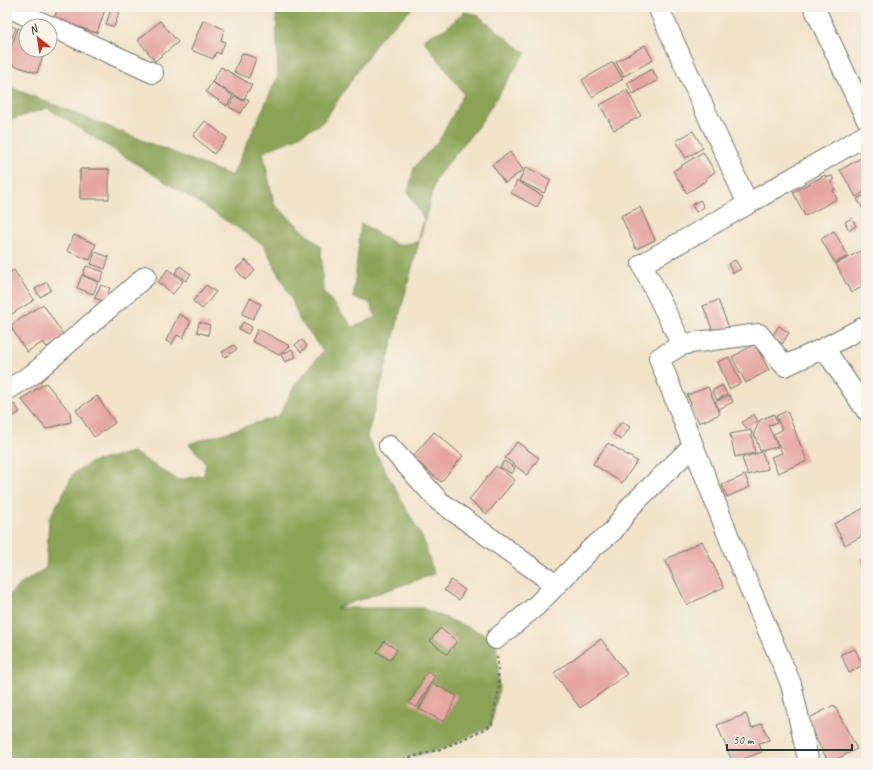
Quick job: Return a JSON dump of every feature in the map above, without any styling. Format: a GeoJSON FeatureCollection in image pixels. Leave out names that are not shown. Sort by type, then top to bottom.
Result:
{"type":"FeatureCollection","features":[{"type":"Feature","properties":{"kind":"street"},"geometry":{"type":"LineString","coordinates":[[8,7],[32,18]]}},
{"type":"Feature","properties":{"kind":"street"},"geometry":{"type":"LineString","coordinates":[[658,7],[748,204]]}},
{"type":"Feature","properties":{"kind":"street"},"geometry":{"type":"LineString","coordinates":[[814,7],[866,118]]}},
{"type":"Feature","properties":{"kind":"street"},"geometry":{"type":"LineString","coordinates":[[58,30],[152,73]]}},
{"type":"Feature","properties":{"kind":"street"},"geometry":{"type":"LineString","coordinates":[[682,345],[642,264],[866,135]]}},
{"type":"Feature","properties":{"kind":"street"},"geometry":{"type":"LineString","coordinates":[[7,390],[33,374],[146,276]]}},
{"type":"Feature","properties":{"kind":"street"},"geometry":{"type":"LineString","coordinates":[[809,763],[791,684],[739,563],[659,358],[682,345],[690,343],[759,334],[784,366],[824,348],[866,326]]}},
{"type":"Feature","properties":{"kind":"street"},"geometry":{"type":"LineString","coordinates":[[824,348],[866,410]]}},
{"type":"Feature","properties":{"kind":"street"},"geometry":{"type":"LineString","coordinates":[[390,446],[439,501],[556,586]]}},
{"type":"Feature","properties":{"kind":"street"},"geometry":{"type":"LineString","coordinates":[[496,639],[536,606],[592,548],[613,531],[630,506],[693,446]]}},
{"type":"Feature","properties":{"kind":"path"},"geometry":{"type":"LineString","coordinates":[[399,763],[401,760],[444,748],[490,726],[499,688],[496,639]]}},
{"type":"Feature","properties":{"kind":"green space"},"geometry":{"type":"Polygon","coordinates":[[[276,7],[414,7],[380,38],[323,122],[294,139],[263,152],[274,204],[321,247],[323,291],[353,327],[376,317],[369,302],[353,298],[361,223],[397,245],[418,242],[424,219],[408,192],[414,168],[440,139],[464,94],[423,39],[445,29],[464,12],[476,14],[525,53],[480,124],[436,178],[367,437],[424,541],[434,574],[336,608],[422,608],[496,639],[499,688],[491,726],[444,748],[401,760],[399,763],[7,763],[7,598],[18,586],[46,568],[49,519],[74,473],[92,462],[133,452],[178,480],[204,475],[206,463],[189,444],[279,416],[295,385],[323,351],[300,321],[292,300],[264,245],[47,108],[7,121],[7,86],[232,176],[278,76],[276,7]]]}},
{"type":"Feature","properties":{"kind":"building"},"geometry":{"type":"Polygon","coordinates":[[[58,7],[106,7],[97,33],[58,20],[58,18],[54,18],[58,7]]]}},
{"type":"Feature","properties":{"kind":"building"},"geometry":{"type":"Polygon","coordinates":[[[111,9],[119,12],[114,27],[106,24],[111,9]]]}},
{"type":"Feature","properties":{"kind":"building"},"geometry":{"type":"Polygon","coordinates":[[[203,20],[224,29],[221,40],[225,42],[220,54],[216,52],[213,59],[191,50],[203,20]]]}},
{"type":"Feature","properties":{"kind":"building"},"geometry":{"type":"Polygon","coordinates":[[[160,21],[178,42],[155,61],[138,40],[160,21]]]}},
{"type":"Feature","properties":{"kind":"building"},"geometry":{"type":"Polygon","coordinates":[[[7,24],[16,28],[7,49],[7,24]]]}},
{"type":"Feature","properties":{"kind":"building"},"geometry":{"type":"Polygon","coordinates":[[[18,28],[18,58],[42,58],[37,73],[7,63],[7,58],[18,28]]]}},
{"type":"Feature","properties":{"kind":"building"},"geometry":{"type":"Polygon","coordinates":[[[645,45],[653,60],[624,76],[616,62],[645,45]]]}},
{"type":"Feature","properties":{"kind":"building"},"geometry":{"type":"Polygon","coordinates":[[[242,53],[256,58],[249,78],[234,72],[242,53]]]}},
{"type":"Feature","properties":{"kind":"building"},"geometry":{"type":"Polygon","coordinates":[[[613,62],[623,79],[592,97],[582,80],[613,62]]]}},
{"type":"Feature","properties":{"kind":"building"},"geometry":{"type":"Polygon","coordinates":[[[221,67],[252,85],[243,100],[212,82],[221,67]]]}},
{"type":"Feature","properties":{"kind":"building"},"geometry":{"type":"Polygon","coordinates":[[[652,69],[658,80],[633,94],[627,83],[652,69]]]}},
{"type":"Feature","properties":{"kind":"building"},"geometry":{"type":"Polygon","coordinates":[[[212,82],[233,96],[227,106],[206,92],[212,82]]]}},
{"type":"Feature","properties":{"kind":"building"},"geometry":{"type":"Polygon","coordinates":[[[627,90],[641,116],[614,130],[600,105],[627,90]]]}},
{"type":"Feature","properties":{"kind":"building"},"geometry":{"type":"Polygon","coordinates":[[[235,96],[243,101],[245,98],[249,100],[241,113],[229,107],[235,96]]]}},
{"type":"Feature","properties":{"kind":"building"},"geometry":{"type":"Polygon","coordinates":[[[205,121],[227,138],[214,154],[193,136],[205,121]]]}},
{"type":"Feature","properties":{"kind":"building"},"geometry":{"type":"Polygon","coordinates":[[[693,131],[703,148],[686,158],[676,141],[693,131]]]}},
{"type":"Feature","properties":{"kind":"building"},"geometry":{"type":"Polygon","coordinates":[[[510,152],[523,170],[505,183],[492,165],[510,152]]]}},
{"type":"Feature","properties":{"kind":"building"},"geometry":{"type":"Polygon","coordinates":[[[703,152],[715,172],[706,178],[707,180],[687,193],[673,171],[703,152]]]}},
{"type":"Feature","properties":{"kind":"building"},"geometry":{"type":"Polygon","coordinates":[[[866,155],[866,191],[856,197],[840,170],[866,155]]]}},
{"type":"Feature","properties":{"kind":"building"},"geometry":{"type":"Polygon","coordinates":[[[526,167],[551,180],[544,193],[519,181],[526,167]]]}},
{"type":"Feature","properties":{"kind":"building"},"geometry":{"type":"Polygon","coordinates":[[[80,169],[109,169],[109,199],[80,199],[80,169]]]}},
{"type":"Feature","properties":{"kind":"building"},"geometry":{"type":"Polygon","coordinates":[[[825,175],[826,178],[832,176],[834,180],[831,182],[835,189],[833,190],[837,199],[805,216],[793,192],[825,175]]]}},
{"type":"Feature","properties":{"kind":"building"},"geometry":{"type":"Polygon","coordinates":[[[517,181],[543,196],[537,207],[511,193],[517,181]]]}},
{"type":"Feature","properties":{"kind":"building"},"geometry":{"type":"Polygon","coordinates":[[[866,194],[866,214],[857,199],[866,194]]]}},
{"type":"Feature","properties":{"kind":"building"},"geometry":{"type":"Polygon","coordinates":[[[700,200],[704,207],[696,212],[692,205],[700,200]]]}},
{"type":"Feature","properties":{"kind":"building"},"geometry":{"type":"Polygon","coordinates":[[[640,207],[655,240],[636,249],[621,216],[640,207]]]}},
{"type":"Feature","properties":{"kind":"building"},"geometry":{"type":"Polygon","coordinates":[[[852,218],[856,226],[849,230],[845,222],[852,218]]]}},
{"type":"Feature","properties":{"kind":"building"},"geometry":{"type":"Polygon","coordinates":[[[834,231],[848,256],[835,263],[821,239],[834,231]]]}},
{"type":"Feature","properties":{"kind":"building"},"geometry":{"type":"Polygon","coordinates":[[[74,235],[96,244],[90,260],[67,251],[74,235]]]}},
{"type":"Feature","properties":{"kind":"building"},"geometry":{"type":"Polygon","coordinates":[[[866,248],[866,285],[851,293],[836,264],[866,248]]]}},
{"type":"Feature","properties":{"kind":"building"},"geometry":{"type":"Polygon","coordinates":[[[95,252],[109,257],[105,269],[91,264],[95,252]]]}},
{"type":"Feature","properties":{"kind":"building"},"geometry":{"type":"Polygon","coordinates":[[[246,260],[255,271],[245,280],[236,269],[246,260]]]}},
{"type":"Feature","properties":{"kind":"building"},"geometry":{"type":"Polygon","coordinates":[[[735,260],[741,269],[733,273],[728,264],[735,260]]]}},
{"type":"Feature","properties":{"kind":"building"},"geometry":{"type":"Polygon","coordinates":[[[86,266],[104,272],[100,282],[83,275],[86,266]]]}},
{"type":"Feature","properties":{"kind":"building"},"geometry":{"type":"Polygon","coordinates":[[[180,266],[191,274],[186,281],[175,273],[180,266]]]}},
{"type":"Feature","properties":{"kind":"building"},"geometry":{"type":"Polygon","coordinates":[[[168,269],[183,281],[173,294],[158,282],[168,269]]]}},
{"type":"Feature","properties":{"kind":"building"},"geometry":{"type":"Polygon","coordinates":[[[14,270],[34,300],[7,317],[7,274],[14,270]]]}},
{"type":"Feature","properties":{"kind":"building"},"geometry":{"type":"Polygon","coordinates":[[[82,275],[98,282],[93,294],[77,288],[82,275]]]}},
{"type":"Feature","properties":{"kind":"building"},"geometry":{"type":"Polygon","coordinates":[[[47,282],[51,290],[40,297],[35,289],[47,282]]]}},
{"type":"Feature","properties":{"kind":"building"},"geometry":{"type":"Polygon","coordinates":[[[101,285],[110,288],[105,302],[94,298],[101,285]]]}},
{"type":"Feature","properties":{"kind":"building"},"geometry":{"type":"Polygon","coordinates":[[[206,285],[216,292],[202,309],[193,301],[206,285]]]}},
{"type":"Feature","properties":{"kind":"building"},"geometry":{"type":"Polygon","coordinates":[[[250,298],[261,304],[253,319],[242,314],[250,298]]]}},
{"type":"Feature","properties":{"kind":"building"},"geometry":{"type":"Polygon","coordinates":[[[718,300],[729,328],[714,334],[703,306],[718,300]]]}},
{"type":"Feature","properties":{"kind":"building"},"geometry":{"type":"Polygon","coordinates":[[[43,304],[64,336],[47,347],[43,342],[27,352],[10,326],[43,304]]]}},
{"type":"Feature","properties":{"kind":"building"},"geometry":{"type":"Polygon","coordinates":[[[179,314],[191,321],[183,338],[177,335],[172,344],[166,341],[179,314]]]}},
{"type":"Feature","properties":{"kind":"building"},"geometry":{"type":"Polygon","coordinates":[[[199,322],[210,325],[208,335],[197,332],[199,322]]]}},
{"type":"Feature","properties":{"kind":"building"},"geometry":{"type":"Polygon","coordinates":[[[243,322],[252,327],[248,334],[239,329],[243,322]]]}},
{"type":"Feature","properties":{"kind":"building"},"geometry":{"type":"Polygon","coordinates":[[[779,326],[789,333],[782,344],[772,336],[779,326]]]}},
{"type":"Feature","properties":{"kind":"building"},"geometry":{"type":"Polygon","coordinates":[[[258,329],[290,346],[279,355],[252,341],[258,329]]]}},
{"type":"Feature","properties":{"kind":"building"},"geometry":{"type":"Polygon","coordinates":[[[302,340],[307,346],[301,352],[295,345],[302,340]]]}},
{"type":"Feature","properties":{"kind":"building"},"geometry":{"type":"Polygon","coordinates":[[[755,344],[769,370],[746,383],[732,357],[755,344]]]}},
{"type":"Feature","properties":{"kind":"building"},"geometry":{"type":"Polygon","coordinates":[[[234,345],[237,349],[225,357],[222,352],[234,345]]]}},
{"type":"Feature","properties":{"kind":"building"},"geometry":{"type":"Polygon","coordinates":[[[292,349],[296,357],[285,362],[281,355],[292,349]]]}},
{"type":"Feature","properties":{"kind":"building"},"geometry":{"type":"Polygon","coordinates":[[[729,357],[741,383],[729,389],[718,362],[729,357]]]}},
{"type":"Feature","properties":{"kind":"building"},"geometry":{"type":"Polygon","coordinates":[[[46,383],[70,412],[71,422],[46,429],[21,399],[46,383]]]}},
{"type":"Feature","properties":{"kind":"building"},"geometry":{"type":"Polygon","coordinates":[[[722,385],[727,394],[717,400],[712,391],[722,385]]]}},
{"type":"Feature","properties":{"kind":"building"},"geometry":{"type":"Polygon","coordinates":[[[708,387],[720,414],[699,423],[687,395],[708,387]]]}},
{"type":"Feature","properties":{"kind":"building"},"geometry":{"type":"Polygon","coordinates":[[[729,395],[733,402],[719,409],[715,402],[729,395]]]}},
{"type":"Feature","properties":{"kind":"building"},"geometry":{"type":"Polygon","coordinates":[[[97,396],[115,423],[94,437],[76,410],[97,396]]]}},
{"type":"Feature","properties":{"kind":"building"},"geometry":{"type":"Polygon","coordinates":[[[14,404],[20,412],[7,421],[7,408],[14,404]]]}},
{"type":"Feature","properties":{"kind":"building"},"geometry":{"type":"Polygon","coordinates":[[[787,411],[807,461],[778,473],[771,457],[782,453],[774,434],[782,430],[776,416],[787,411]]]}},
{"type":"Feature","properties":{"kind":"building"},"geometry":{"type":"Polygon","coordinates":[[[754,414],[758,421],[746,428],[742,422],[754,414]]]}},
{"type":"Feature","properties":{"kind":"building"},"geometry":{"type":"Polygon","coordinates":[[[774,414],[777,423],[768,425],[778,447],[760,451],[754,433],[760,420],[774,414]]]}},
{"type":"Feature","properties":{"kind":"building"},"geometry":{"type":"Polygon","coordinates":[[[622,421],[630,427],[621,440],[613,434],[622,421]]]}},
{"type":"Feature","properties":{"kind":"building"},"geometry":{"type":"Polygon","coordinates":[[[751,430],[755,453],[735,457],[730,434],[751,430]]]}},
{"type":"Feature","properties":{"kind":"building"},"geometry":{"type":"Polygon","coordinates":[[[434,432],[463,456],[441,482],[412,457],[434,432]]]}},
{"type":"Feature","properties":{"kind":"building"},"geometry":{"type":"Polygon","coordinates":[[[517,442],[539,458],[527,475],[505,458],[517,442]]]}},
{"type":"Feature","properties":{"kind":"building"},"geometry":{"type":"Polygon","coordinates":[[[608,443],[637,461],[622,483],[593,464],[608,443]]]}},
{"type":"Feature","properties":{"kind":"building"},"geometry":{"type":"Polygon","coordinates":[[[762,452],[768,469],[748,475],[742,458],[762,452]]]}},
{"type":"Feature","properties":{"kind":"building"},"geometry":{"type":"Polygon","coordinates":[[[504,461],[515,468],[512,474],[500,467],[504,461]]]}},
{"type":"Feature","properties":{"kind":"building"},"geometry":{"type":"Polygon","coordinates":[[[496,466],[515,480],[487,514],[469,500],[496,466]]]}},
{"type":"Feature","properties":{"kind":"building"},"geometry":{"type":"Polygon","coordinates":[[[745,475],[750,487],[727,497],[722,485],[745,475]]]}},
{"type":"Feature","properties":{"kind":"building"},"geometry":{"type":"Polygon","coordinates":[[[866,507],[866,534],[845,545],[834,524],[866,507]]]}},
{"type":"Feature","properties":{"kind":"building"},"geometry":{"type":"Polygon","coordinates":[[[702,541],[724,587],[687,605],[665,560],[702,541]]]}},
{"type":"Feature","properties":{"kind":"building"},"geometry":{"type":"Polygon","coordinates":[[[866,556],[866,569],[860,560],[866,556]]]}},
{"type":"Feature","properties":{"kind":"building"},"geometry":{"type":"Polygon","coordinates":[[[451,580],[465,590],[459,600],[444,590],[451,580]]]}},
{"type":"Feature","properties":{"kind":"building"},"geometry":{"type":"Polygon","coordinates":[[[440,628],[457,641],[447,654],[430,641],[440,628]]]}},
{"type":"Feature","properties":{"kind":"building"},"geometry":{"type":"Polygon","coordinates":[[[601,639],[627,674],[580,708],[554,673],[601,639]]]}},
{"type":"Feature","properties":{"kind":"building"},"geometry":{"type":"Polygon","coordinates":[[[384,641],[397,650],[390,660],[377,652],[384,641]]]}},
{"type":"Feature","properties":{"kind":"building"},"geometry":{"type":"Polygon","coordinates":[[[855,649],[863,665],[849,673],[841,654],[855,649]]]}},
{"type":"Feature","properties":{"kind":"building"},"geometry":{"type":"Polygon","coordinates":[[[427,672],[435,676],[417,707],[409,703],[427,672]]]}},
{"type":"Feature","properties":{"kind":"building"},"geometry":{"type":"Polygon","coordinates":[[[432,683],[457,696],[444,722],[419,709],[432,683]]]}},
{"type":"Feature","properties":{"kind":"building"},"geometry":{"type":"Polygon","coordinates":[[[834,705],[857,749],[829,763],[806,720],[834,705]]]}},
{"type":"Feature","properties":{"kind":"building"},"geometry":{"type":"Polygon","coordinates":[[[746,714],[752,728],[762,723],[769,740],[759,743],[762,752],[733,763],[717,725],[746,714]]]}}]}
